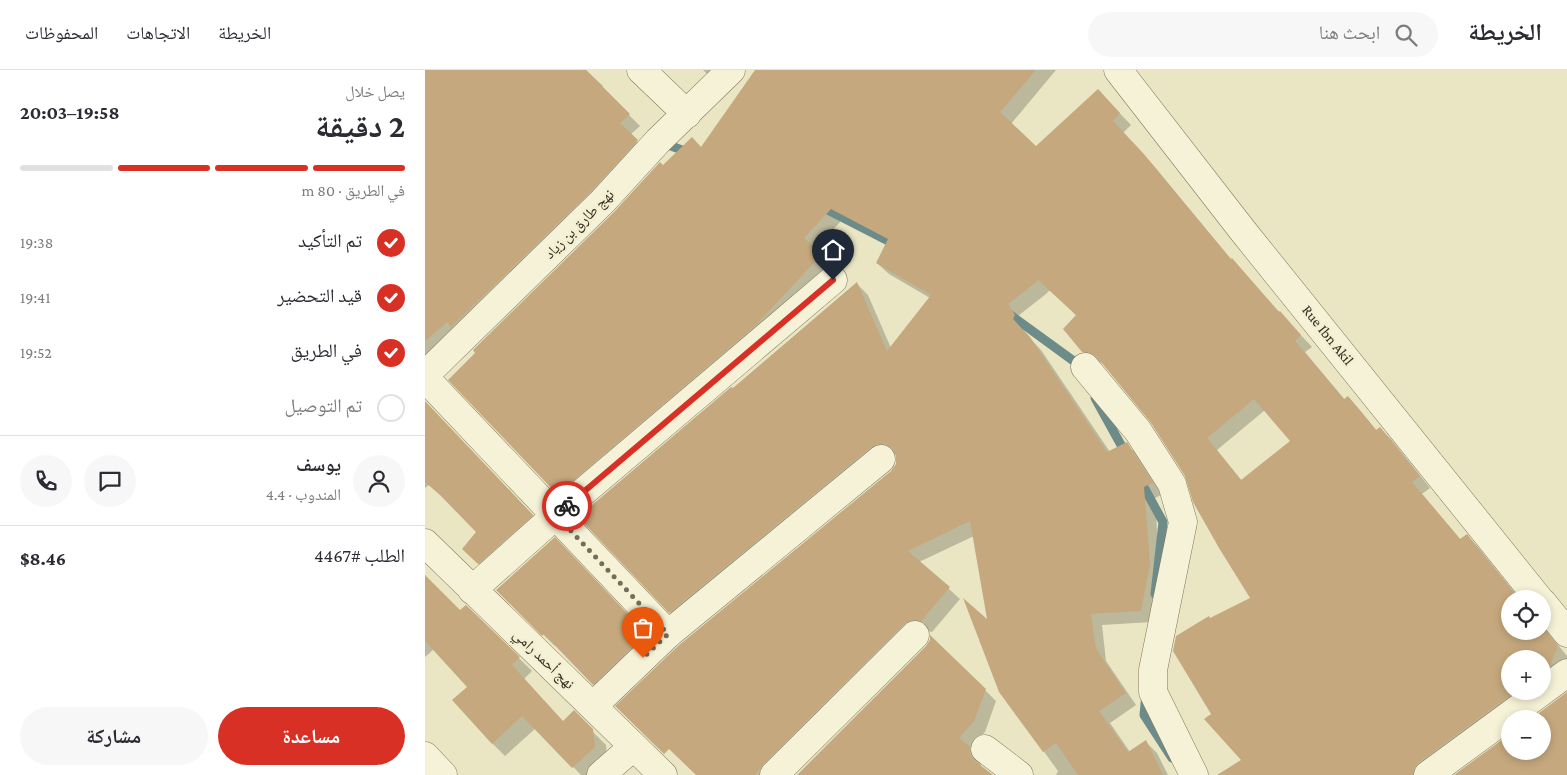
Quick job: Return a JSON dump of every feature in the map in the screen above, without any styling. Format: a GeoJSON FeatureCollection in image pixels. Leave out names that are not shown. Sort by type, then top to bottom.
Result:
{"type":"FeatureCollection","features":[{"type":"Feature","properties":{"kind":"street"},"geometry":{"type":"LineString","coordinates":[[641,70],[687,114]]}},
{"type":"Feature","properties":{"kind":"street","name":"نهج طارق بن زياد"},"geometry":{"type":"LineString","coordinates":[[425,376],[731,70]]}},
{"type":"Feature","properties":{"kind":"street","name":"Rue Ibn Akil"},"geometry":{"type":"LineString","coordinates":[[1118,70],[1243,231],[1532,590]]}},
{"type":"Feature","properties":{"kind":"street"},"geometry":{"type":"LineString","coordinates":[[472,590],[556,515],[833,280]]}},
{"type":"Feature","properties":{"kind":"street"},"geometry":{"type":"LineString","coordinates":[[1085,367],[1138,431],[1167,476],[1172,484],[1183,522],[1153,670],[1153,692],[1194,775]]}},
{"type":"Feature","properties":{"kind":"street"},"geometry":{"type":"LineString","coordinates":[[425,376],[668,634]]}},
{"type":"Feature","properties":{"kind":"street"},"geometry":{"type":"LineString","coordinates":[[593,706],[668,634],[881,459]]}},
{"type":"Feature","properties":{"kind":"street","name":"نهج أحمد رامي"},"geometry":{"type":"LineString","coordinates":[[425,543],[663,775]]}},
{"type":"Feature","properties":{"kind":"street"},"geometry":{"type":"LineString","coordinates":[[1551,613],[1567,633]]}},
{"type":"Feature","properties":{"kind":"street"},"geometry":{"type":"LineString","coordinates":[[773,775],[915,635]]}},
{"type":"Feature","properties":{"kind":"street"},"geometry":{"type":"LineString","coordinates":[[1427,775],[1567,674]]}},
{"type":"Feature","properties":{"kind":"street"},"geometry":{"type":"LineString","coordinates":[[601,775],[633,747]]}},
{"type":"Feature","properties":{"kind":"street"},"geometry":{"type":"LineString","coordinates":[[985,749],[1019,775]]}},
{"type":"Feature","properties":{"kind":"street"},"geometry":{"type":"LineString","coordinates":[[425,756],[443,775]]}},
{"type":"Feature","properties":{"kind":"building"},"geometry":{"type":"Polygon","coordinates":[[[425,70],[586,70],[630,114],[620,123],[638,140],[592,190],[451,327],[447,322],[425,341],[425,70]]]}},
{"type":"Feature","properties":{"kind":"building"},"geometry":{"type":"Polygon","coordinates":[[[755,70],[1036,70],[1000,112],[1036,146],[1098,89],[1120,113],[1113,121],[1143,153],[1231,259],[1301,335],[1295,341],[1344,399],[1348,396],[1376,430],[1380,427],[1420,476],[1412,482],[1460,539],[1467,534],[1512,590],[1501,590],[1501,640],[1551,640],[1551,637],[1557,648],[1551,663],[1551,650],[1501,650],[1501,700],[1504,700],[1419,762],[1414,768],[1413,775],[1217,775],[1241,760],[1204,719],[1211,714],[1173,651],[1176,636],[1209,616],[1210,618],[1250,598],[1193,502],[1185,476],[1151,423],[1097,357],[1091,353],[1082,352],[1063,329],[1076,315],[1038,280],[1008,304],[1015,315],[1013,319],[1030,337],[1107,452],[1127,442],[1153,483],[1144,487],[1150,564],[1141,611],[1091,614],[1096,649],[1126,693],[1099,711],[1128,752],[1146,740],[1163,775],[1078,775],[1056,743],[1043,752],[999,692],[963,598],[987,619],[970,521],[908,551],[950,587],[921,621],[911,620],[904,624],[763,764],[755,775],[696,775],[669,749],[664,754],[615,706],[678,646],[891,471],[896,464],[896,456],[893,449],[886,444],[878,444],[871,447],[669,613],[578,517],[857,282],[887,351],[931,295],[876,263],[888,239],[831,209],[804,238],[822,254],[757,324],[557,494],[448,380],[475,353],[473,350],[614,212],[660,162],[663,165],[692,137],[701,147],[755,70]],[[1254,399],[1207,438],[1241,480],[1290,441],[1254,399]]]}},
{"type":"Feature","properties":{"kind":"building"},"geometry":{"type":"Polygon","coordinates":[[[425,401],[533,515],[478,564],[462,549],[476,532],[425,482],[425,401]]]}},
{"type":"Feature","properties":{"kind":"building"},"geometry":{"type":"Polygon","coordinates":[[[555,537],[646,633],[593,685],[544,634],[542,636],[496,590],[555,537]]]}},
{"type":"Feature","properties":{"kind":"building"},"geometry":{"type":"Polygon","coordinates":[[[425,575],[460,610],[466,605],[520,657],[512,665],[563,721],[574,710],[593,729],[595,747],[572,768],[522,716],[492,744],[452,700],[467,687],[425,641],[425,575]]]}},
{"type":"Feature","properties":{"kind":"building"},"geometry":{"type":"Polygon","coordinates":[[[930,635],[986,689],[974,721],[959,738],[970,747],[970,755],[975,761],[993,775],[797,775],[926,646],[930,640],[930,635]]]}},
{"type":"Feature","properties":{"kind":"building"},"geometry":{"type":"Polygon","coordinates":[[[1567,692],[1567,775],[1454,775],[1501,741],[1501,760],[1551,760],[1551,710],[1543,710],[1567,692]]]}},
{"type":"Feature","properties":{"kind":"waterway"},"geometry":{"type":"LineString","coordinates":[[663,143],[690,153]]}},
{"type":"Feature","properties":{"kind":"waterway"},"geometry":{"type":"LineString","coordinates":[[820,206],[898,246]]}},
{"type":"Feature","properties":{"kind":"waterway"},"geometry":{"type":"LineString","coordinates":[[1005,311],[1075,362],[1080,371]]}},
{"type":"Feature","properties":{"kind":"waterway"},"geometry":{"type":"LineString","coordinates":[[1095,398],[1126,454]]}},
{"type":"Feature","properties":{"kind":"waterway"},"geometry":{"type":"LineString","coordinates":[[1139,478],[1163,522],[1155,594]]}},
{"type":"Feature","properties":{"kind":"waterway"},"geometry":{"type":"LineString","coordinates":[[1146,694],[1144,715],[1172,758]]}},
{"type":"Feature","properties":{"kind":"way so far"},"geometry":{"type":"LineString","coordinates":[[567,506],[556,515],[668,634],[643,658]]}},
{"type":"Feature","properties":{"kind":"route"},"geometry":{"type":"LineString","coordinates":[[567,506],[833,280]]}}]}
